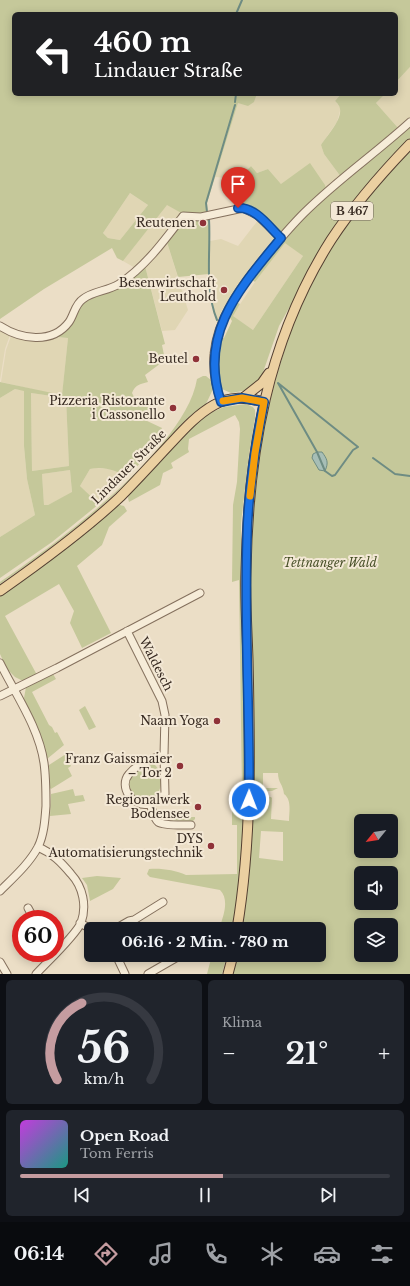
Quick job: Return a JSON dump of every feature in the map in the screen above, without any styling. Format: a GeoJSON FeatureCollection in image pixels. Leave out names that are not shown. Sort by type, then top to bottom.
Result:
{"type":"FeatureCollection","features":[{"type":"Feature","properties":{"kind":"main road","name":"B 467"},"geometry":{"type":"LineString","coordinates":[[238,922],[245,875],[249,800],[246,573],[247,535],[254,460],[264,402],[274,365],[292,313],[313,271],[331,240],[345,220],[378,177],[410,144]]}},
{"type":"Feature","properties":{"kind":"main road"},"geometry":{"type":"LineString","coordinates":[[242,398],[262,383],[274,365]]}},
{"type":"Feature","properties":{"kind":"main road","name":"Lindauer Straße"},"geometry":{"type":"LineString","coordinates":[[0,591],[42,560],[109,506],[191,423],[208,409],[221,402],[242,398],[264,402]]}},
{"type":"Feature","properties":{"kind":"main road"},"geometry":{"type":"LineString","coordinates":[[228,974],[231,962]]}},
{"type":"Feature","properties":{"kind":"street"},"geometry":{"type":"LineString","coordinates":[[221,402],[215,382],[214,363],[216,344],[221,327],[239,292],[281,238],[315,203],[410,122]]}},
{"type":"Feature","properties":{"kind":"street"},"geometry":{"type":"LineString","coordinates":[[0,326],[17,335],[28,337],[42,337],[59,330],[68,324],[77,305],[83,299],[117,285],[142,265],[184,216],[201,217],[243,208],[257,215],[281,238]]}},
{"type":"Feature","properties":{"kind":"street","name":"Waldesch"},"geometry":{"type":"LineString","coordinates":[[0,696],[200,593]]}},
{"type":"Feature","properties":{"kind":"street","name":"Waldesch"},"geometry":{"type":"LineString","coordinates":[[127,631],[162,701],[165,715],[165,794],[150,804]]}},
{"type":"Feature","properties":{"kind":"street"},"geometry":{"type":"LineString","coordinates":[[0,663],[33,727],[44,763],[46,791],[45,818],[38,847],[21,869],[0,891]]}},
{"type":"Feature","properties":{"kind":"street"},"geometry":{"type":"LineString","coordinates":[[164,755],[155,758],[129,773],[126,778],[125,786],[130,796],[140,803],[150,804],[159,823],[191,825]]}},
{"type":"Feature","properties":{"kind":"street"},"geometry":{"type":"LineString","coordinates":[[38,847],[47,851],[58,859],[78,883],[83,894],[84,903],[80,923],[64,943]]}},
{"type":"Feature","properties":{"kind":"street"},"geometry":{"type":"LineString","coordinates":[[126,922],[134,920],[163,902]]}},
{"type":"Feature","properties":{"kind":"street"},"geometry":{"type":"LineString","coordinates":[[80,923],[84,925]]}},
{"type":"Feature","properties":{"kind":"street"},"geometry":{"type":"LineString","coordinates":[[0,962],[7,974]]}},
{"type":"Feature","properties":{"kind":"street"},"geometry":{"type":"LineString","coordinates":[[36,974],[47,962]]}},
{"type":"Feature","properties":{"kind":"street"},"geometry":{"type":"LineString","coordinates":[[119,962],[125,974]]}},
{"type":"Feature","properties":{"kind":"street"},"geometry":{"type":"LineString","coordinates":[[148,974],[169,962]]}},
{"type":"Feature","properties":{"kind":"shaded area"},"geometry":{"type":"Polygon","coordinates":[[[410,67],[410,119],[399,129],[376,103],[383,96],[398,96],[398,80],[410,67]]]}},
{"type":"Feature","properties":{"kind":"shaded area"},"geometry":{"type":"Polygon","coordinates":[[[256,96],[339,96],[335,101],[340,107],[337,122],[321,145],[324,154],[341,177],[326,190],[281,184],[268,169],[257,173],[251,166],[238,179],[215,177],[238,103],[254,102],[256,96]]]}},
{"type":"Feature","properties":{"kind":"shaded area"},"geometry":{"type":"Polygon","coordinates":[[[130,193],[148,205],[120,240],[108,238],[103,233],[130,193]]]}},
{"type":"Feature","properties":{"kind":"shaded area"},"geometry":{"type":"Polygon","coordinates":[[[167,204],[183,214],[137,269],[123,261],[167,204]]]}},
{"type":"Feature","properties":{"kind":"shaded area"},"geometry":{"type":"Polygon","coordinates":[[[259,219],[276,236],[277,239],[220,322],[217,322],[211,303],[209,274],[210,241],[221,239],[238,246],[259,219]]]}},
{"type":"Feature","properties":{"kind":"shaded area"},"geometry":{"type":"Polygon","coordinates":[[[166,239],[188,310],[175,330],[162,331],[145,266],[166,239]]]}},
{"type":"Feature","properties":{"kind":"shaded area"},"geometry":{"type":"Polygon","coordinates":[[[285,242],[303,256],[253,330],[232,316],[285,242]]]}},
{"type":"Feature","properties":{"kind":"shaded area"},"geometry":{"type":"Polygon","coordinates":[[[0,330],[10,335],[5,349],[0,380],[0,330]]]}},
{"type":"Feature","properties":{"kind":"shaded area"},"geometry":{"type":"Polygon","coordinates":[[[11,336],[68,338],[62,396],[1,382],[6,350],[11,336]]]}},
{"type":"Feature","properties":{"kind":"shaded area"},"geometry":{"type":"Polygon","coordinates":[[[15,389],[24,390],[24,446],[27,479],[35,515],[0,537],[0,398],[15,389]]]}},
{"type":"Feature","properties":{"kind":"shaded area"},"geometry":{"type":"Polygon","coordinates":[[[31,393],[66,398],[69,466],[32,471],[31,393]]]}},
{"type":"Feature","properties":{"kind":"shaded area"},"geometry":{"type":"Polygon","coordinates":[[[90,469],[112,469],[127,477],[99,504],[80,486],[90,469]]]}},
{"type":"Feature","properties":{"kind":"shaded area"},"geometry":{"type":"Polygon","coordinates":[[[70,470],[72,493],[48,505],[44,505],[42,474],[70,470]]]}},
{"type":"Feature","properties":{"kind":"green space"},"geometry":{"type":"Polygon","coordinates":[[[0,0],[410,0],[410,67],[398,80],[398,12],[12,12],[12,96],[256,96],[254,102],[248,106],[238,103],[207,203],[208,215],[183,214],[167,205],[123,261],[117,258],[112,248],[44,289],[0,319],[0,0]],[[130,193],[103,233],[108,238],[120,240],[148,205],[130,193]]]}},
{"type":"Feature","properties":{"kind":"green space"},"geometry":{"type":"Polygon","coordinates":[[[339,96],[383,96],[376,103],[399,129],[341,177],[324,154],[321,145],[334,128],[339,118],[340,108],[335,101],[339,96]]]}},
{"type":"Feature","properties":{"kind":"green space"},"geometry":{"type":"Polygon","coordinates":[[[410,125],[410,138],[382,167],[355,199],[303,283],[279,326],[260,381],[248,390],[231,393],[222,389],[216,372],[217,348],[220,338],[224,338],[232,321],[228,315],[236,302],[240,304],[233,316],[253,330],[303,256],[285,243],[255,282],[251,279],[282,240],[306,215],[410,125]]]}},
{"type":"Feature","properties":{"kind":"green space","name":"Tettnanger Wald"},"geometry":{"type":"Polygon","coordinates":[[[410,149],[410,974],[233,974],[235,962],[326,962],[326,922],[242,922],[246,900],[252,796],[272,798],[271,819],[289,821],[290,810],[288,799],[284,794],[278,773],[263,773],[263,788],[278,788],[272,791],[253,792],[250,545],[254,498],[262,440],[270,402],[294,320],[310,284],[334,243],[362,204],[410,149]],[[261,831],[259,858],[283,861],[283,832],[261,831]]]}},
{"type":"Feature","properties":{"kind":"green space"},"geometry":{"type":"Polygon","coordinates":[[[310,163],[325,185],[326,190],[282,233],[278,233],[258,214],[241,209],[249,185],[238,179],[251,166],[257,173],[268,169],[281,184],[310,163]]]}},
{"type":"Feature","properties":{"kind":"green space"},"geometry":{"type":"Polygon","coordinates":[[[209,218],[209,274],[178,277],[166,239],[183,220],[209,218]]]}},
{"type":"Feature","properties":{"kind":"green space"},"geometry":{"type":"Polygon","coordinates":[[[145,266],[165,344],[162,345],[165,360],[145,375],[148,382],[138,385],[132,393],[134,397],[151,408],[145,420],[162,428],[155,441],[159,443],[127,477],[109,469],[90,469],[80,486],[99,504],[52,542],[0,578],[0,537],[35,515],[27,479],[24,446],[24,391],[15,389],[0,398],[0,382],[62,395],[68,338],[55,337],[78,305],[145,266]],[[31,393],[32,471],[69,466],[66,398],[31,393]],[[70,470],[42,474],[44,505],[48,505],[72,492],[70,470]]]}},
{"type":"Feature","properties":{"kind":"green space"},"geometry":{"type":"Polygon","coordinates":[[[206,376],[212,381],[213,389],[206,404],[190,416],[135,475],[91,516],[41,555],[0,584],[0,582],[53,544],[84,519],[145,464],[169,434],[188,406],[197,379],[206,376]]]}},
{"type":"Feature","properties":{"kind":"green space"},"geometry":{"type":"Polygon","coordinates":[[[246,404],[253,407],[255,410],[255,418],[241,523],[241,611],[245,735],[244,792],[242,793],[239,580],[232,582],[233,505],[237,482],[240,429],[239,422],[235,415],[189,439],[189,452],[171,463],[173,468],[163,473],[160,485],[129,502],[128,498],[129,494],[197,423],[210,413],[224,407],[246,404]]]}},
{"type":"Feature","properties":{"kind":"green space"},"geometry":{"type":"Polygon","coordinates":[[[116,506],[124,506],[127,511],[109,527],[102,545],[77,566],[111,633],[82,648],[70,623],[74,611],[59,584],[5,616],[37,675],[26,680],[21,680],[15,677],[7,669],[0,654],[0,596],[32,574],[116,506]]]}},
{"type":"Feature","properties":{"kind":"green space"},"geometry":{"type":"Polygon","coordinates":[[[53,674],[56,679],[32,692],[49,725],[55,733],[57,732],[64,745],[47,759],[38,728],[25,703],[24,698],[26,687],[53,674]]]}},
{"type":"Feature","properties":{"kind":"green space"},"geometry":{"type":"Polygon","coordinates":[[[85,706],[96,727],[89,730],[79,710],[85,706]]]}},
{"type":"Feature","properties":{"kind":"green space"},"geometry":{"type":"Polygon","coordinates":[[[66,754],[71,766],[68,768],[72,776],[51,789],[49,765],[66,754]]]}},
{"type":"Feature","properties":{"kind":"green space"},"geometry":{"type":"Polygon","coordinates":[[[152,763],[157,768],[160,776],[161,784],[159,791],[150,799],[139,799],[133,794],[130,788],[130,778],[137,770],[147,764],[152,763]]]}},
{"type":"Feature","properties":{"kind":"green space"},"geometry":{"type":"Polygon","coordinates":[[[73,789],[75,796],[83,795],[85,801],[68,804],[71,814],[50,816],[51,794],[73,789]]]}},
{"type":"Feature","properties":{"kind":"green space"},"geometry":{"type":"Polygon","coordinates":[[[232,797],[245,797],[240,881],[233,922],[221,922],[225,909],[225,899],[220,890],[150,877],[147,874],[149,869],[163,869],[186,875],[237,874],[237,825],[232,825],[232,797]]]}},
{"type":"Feature","properties":{"kind":"green space"},"geometry":{"type":"Polygon","coordinates":[[[175,814],[177,814],[177,817],[195,817],[195,819],[193,821],[163,820],[160,818],[173,818],[175,814]]]}},
{"type":"Feature","properties":{"kind":"green space"},"geometry":{"type":"Polygon","coordinates":[[[97,876],[121,878],[113,889],[90,901],[87,885],[82,878],[97,876]]]}},
{"type":"Feature","properties":{"kind":"green space"},"geometry":{"type":"Polygon","coordinates":[[[210,962],[225,962],[222,974],[207,974],[210,962]]]}},
{"type":"Feature","properties":{"kind":"water"},"geometry":{"type":"Polygon","coordinates":[[[322,452],[326,459],[327,465],[325,471],[319,470],[312,458],[313,454],[322,452]]]}},
{"type":"Feature","properties":{"kind":"waterway"},"geometry":{"type":"LineString","coordinates":[[237,12],[242,0]]}},
{"type":"Feature","properties":{"kind":"waterway"},"geometry":{"type":"LineString","coordinates":[[235,102],[236,96]]}},
{"type":"Feature","properties":{"kind":"waterway"},"geometry":{"type":"LineString","coordinates":[[207,212],[206,203],[235,105]]}},
{"type":"Feature","properties":{"kind":"waterway"},"geometry":{"type":"LineString","coordinates":[[209,219],[209,283],[213,308],[217,320]]}},
{"type":"Feature","properties":{"kind":"waterway"},"geometry":{"type":"LineString","coordinates":[[278,383],[358,447],[353,450],[335,475],[332,476],[325,471],[317,452],[278,383]]}},
{"type":"Feature","properties":{"kind":"waterway"},"geometry":{"type":"LineString","coordinates":[[373,458],[395,474],[410,476]]}},
{"type":"Feature","properties":{"kind":"slow traffic"},"geometry":{"type":"LineString","coordinates":[[223,401],[242,398],[264,402],[255,453],[250,496]]}},
{"type":"Feature","properties":{"kind":"place","name":"Reutenen"},"geometry":{"type":"Point","coordinates":[203,223]}},
{"type":"Feature","properties":{"kind":"place","name":"Besenwirtschaft Leuthold"},"geometry":{"type":"Point","coordinates":[224,290]}},
{"type":"Feature","properties":{"kind":"place","name":"Beutel"},"geometry":{"type":"Point","coordinates":[196,359]}},
{"type":"Feature","properties":{"kind":"place","name":"Pizzeria Ristorante i Cassonello"},"geometry":{"type":"Point","coordinates":[173,408]}},
{"type":"Feature","properties":{"kind":"place","name":"Naam Yoga"},"geometry":{"type":"Point","coordinates":[217,721]}},
{"type":"Feature","properties":{"kind":"place","name":"Franz Gaissmaier – Tor 2"},"geometry":{"type":"Point","coordinates":[180,766]}},
{"type":"Feature","properties":{"kind":"place","name":"Regionalwerk Bodensee"},"geometry":{"type":"Point","coordinates":[198,807]}},
{"type":"Feature","properties":{"kind":"place","name":"DYS Automatisierungstechnik"},"geometry":{"type":"Point","coordinates":[211,846]}},
{"type":"Feature","properties":{"kind":"route"},"geometry":{"type":"LineString","coordinates":[[238,208],[243,208],[257,215],[281,238],[250,276],[226,314],[217,339],[214,354],[215,382],[221,402],[242,398],[264,402],[255,453],[247,535],[246,573],[250,769],[249,800]]}}]}
